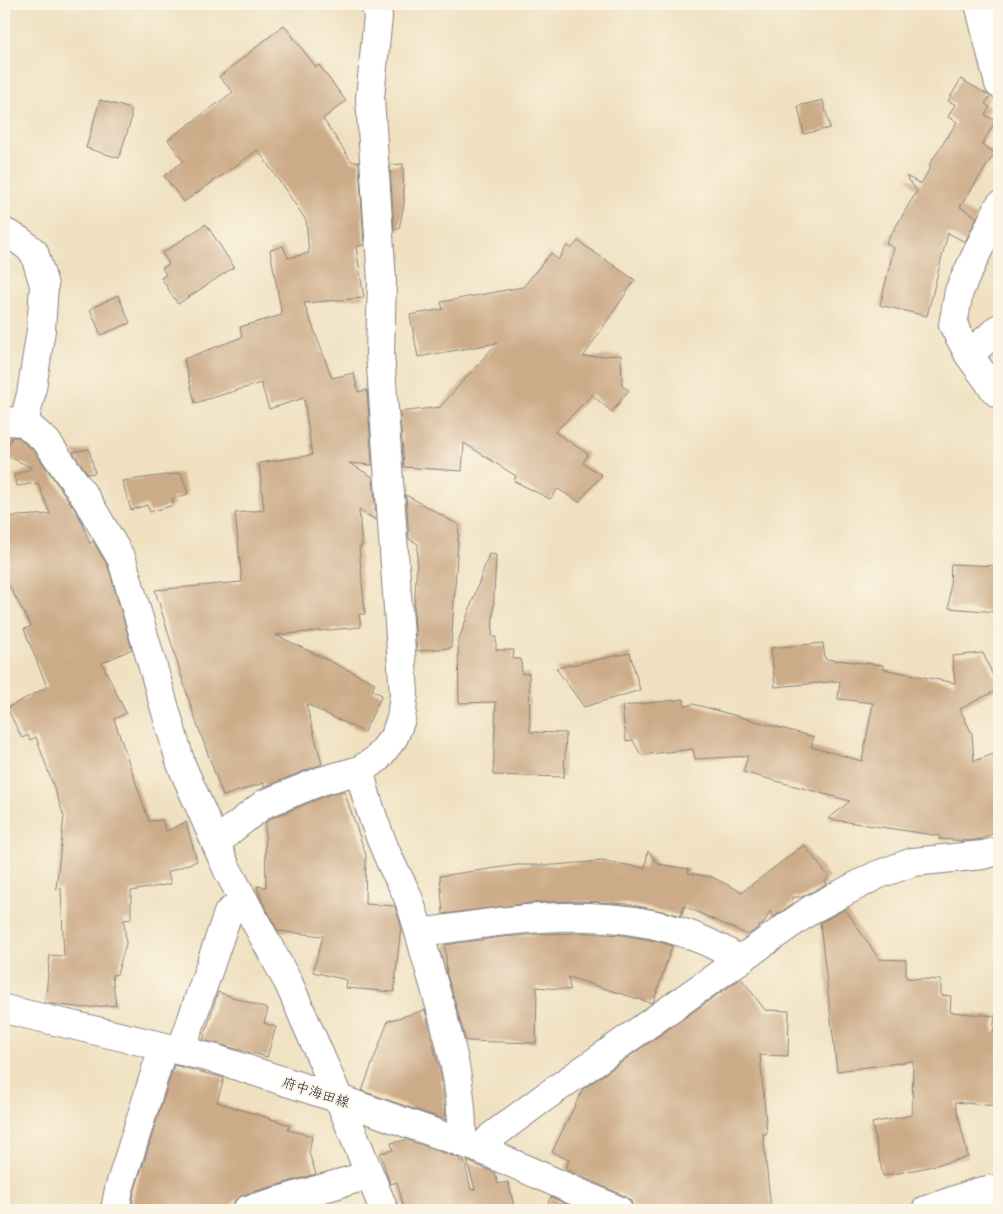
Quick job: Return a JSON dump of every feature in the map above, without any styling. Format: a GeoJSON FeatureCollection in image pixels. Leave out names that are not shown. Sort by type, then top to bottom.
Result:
{"type":"FeatureCollection","features":[{"type":"Feature","properties":{"kind":"street"},"geometry":{"type":"LineString","coordinates":[[216,844],[264,804],[321,781],[360,770],[377,759],[394,737],[401,719],[404,694],[380,353],[382,281],[370,98],[378,16],[375,4]]}},
{"type":"Feature","properties":{"kind":"street"},"geometry":{"type":"LineString","coordinates":[[979,4],[999,84]]}},
{"type":"Feature","properties":{"kind":"street"},"geometry":{"type":"LineString","coordinates":[[999,206],[959,291],[953,325],[969,354],[999,394]]}},
{"type":"Feature","properties":{"kind":"street"},"geometry":{"type":"LineString","coordinates":[[4,232],[19,240],[34,252],[44,285],[40,340],[31,394],[14,422],[47,442],[88,500],[122,560],[181,764],[227,869],[289,984],[339,1099],[384,1210]]}},
{"type":"Feature","properties":{"kind":"street"},"geometry":{"type":"LineString","coordinates":[[969,354],[999,328]]}},
{"type":"Feature","properties":{"kind":"street"},"geometry":{"type":"LineString","coordinates":[[360,770],[366,801],[374,823],[407,894],[420,933],[453,1051],[463,1125],[471,1146],[492,1136],[812,909],[877,875],[913,862],[975,856],[999,851]]}},
{"type":"Feature","properties":{"kind":"street"},"geometry":{"type":"LineString","coordinates":[[115,1210],[119,1189],[172,1049],[228,913],[244,900]]}},
{"type":"Feature","properties":{"kind":"street"},"geometry":{"type":"LineString","coordinates":[[420,933],[534,918],[580,916],[615,918],[660,925],[698,938],[727,951],[740,960]]}},
{"type":"Feature","properties":{"kind":"street","name":"府中海田線"},"geometry":{"type":"LineString","coordinates":[[5,1014],[216,1059],[339,1099],[471,1146],[618,1210]]}},
{"type":"Feature","properties":{"kind":"street"},"geometry":{"type":"LineString","coordinates":[[247,1210],[369,1175]]}},
{"type":"Feature","properties":{"kind":"street"},"geometry":{"type":"LineString","coordinates":[[926,1210],[978,1192],[999,1188]]}},
{"type":"Feature","properties":{"kind":"building"},"geometry":{"type":"Polygon","coordinates":[[[284,25],[316,67],[319,65],[346,101],[323,119],[352,162],[359,162],[364,245],[356,247],[364,298],[304,303],[332,378],[354,373],[358,392],[367,390],[372,465],[349,463],[373,477],[376,520],[359,510],[362,547],[359,547],[365,614],[359,614],[361,627],[276,635],[375,683],[372,690],[382,695],[364,732],[306,704],[322,764],[264,787],[264,783],[223,796],[191,707],[155,590],[242,582],[235,513],[264,510],[259,463],[312,455],[304,398],[269,409],[261,383],[195,403],[184,359],[242,337],[240,327],[282,315],[270,250],[283,246],[288,258],[309,253],[306,220],[258,150],[184,202],[164,176],[183,161],[168,140],[233,92],[219,77],[284,25]]]}},
{"type":"Feature","properties":{"kind":"building"},"geometry":{"type":"Polygon","coordinates":[[[961,79],[990,96],[985,104],[990,107],[985,115],[996,121],[982,144],[995,153],[960,207],[977,217],[965,242],[948,233],[927,316],[880,305],[894,248],[886,243],[917,191],[906,176],[921,184],[931,166],[929,165],[957,122],[948,117],[955,104],[948,101],[961,79]]]}},
{"type":"Feature","properties":{"kind":"building"},"geometry":{"type":"Polygon","coordinates":[[[100,100],[131,109],[131,120],[119,158],[86,148],[100,100]]]}},
{"type":"Feature","properties":{"kind":"building"},"geometry":{"type":"Polygon","coordinates":[[[823,100],[830,128],[804,134],[798,106],[823,100]]]}},
{"type":"Feature","properties":{"kind":"building"},"geometry":{"type":"Polygon","coordinates":[[[403,164],[404,204],[399,229],[394,229],[390,165],[403,164]]]}},
{"type":"Feature","properties":{"kind":"building"},"geometry":{"type":"Polygon","coordinates":[[[206,224],[234,267],[178,304],[161,278],[166,275],[162,268],[169,264],[162,253],[206,224]]]}},
{"type":"Feature","properties":{"kind":"building"},"geometry":{"type":"Polygon","coordinates":[[[578,241],[635,280],[583,357],[621,355],[622,386],[629,390],[612,412],[592,395],[555,432],[588,454],[583,463],[602,475],[579,502],[558,489],[550,499],[514,481],[516,476],[464,443],[462,471],[404,467],[400,412],[440,407],[497,343],[418,357],[410,315],[443,309],[441,302],[523,287],[551,253],[558,260],[567,245],[571,249],[578,241]]]}},
{"type":"Feature","properties":{"kind":"building"},"geometry":{"type":"Polygon","coordinates":[[[118,295],[130,323],[101,335],[90,309],[118,295]]]}},
{"type":"Feature","properties":{"kind":"building"},"geometry":{"type":"Polygon","coordinates":[[[12,437],[18,437],[35,452],[74,508],[82,522],[90,544],[93,541],[108,566],[132,649],[102,663],[126,713],[114,719],[149,821],[162,820],[166,831],[186,822],[197,861],[168,872],[171,884],[131,891],[131,919],[124,920],[126,944],[117,974],[112,975],[116,1005],[83,1008],[45,1003],[50,955],[64,956],[61,888],[56,889],[64,816],[36,737],[30,740],[28,735],[22,738],[7,708],[47,687],[24,629],[31,626],[4,576],[4,517],[50,514],[38,483],[17,486],[14,475],[32,468],[4,454],[12,437]]]}},
{"type":"Feature","properties":{"kind":"building"},"geometry":{"type":"Polygon","coordinates":[[[89,449],[95,473],[88,474],[73,452],[89,449]]]}},
{"type":"Feature","properties":{"kind":"building"},"geometry":{"type":"Polygon","coordinates":[[[181,473],[188,494],[172,499],[174,505],[150,512],[147,505],[131,510],[122,481],[181,473]]]}},
{"type":"Feature","properties":{"kind":"building"},"geometry":{"type":"Polygon","coordinates":[[[406,495],[459,525],[451,648],[417,651],[414,613],[418,544],[409,539],[406,495]]]}},
{"type":"Feature","properties":{"kind":"building"},"geometry":{"type":"Polygon","coordinates":[[[489,554],[496,555],[492,637],[496,637],[496,650],[514,650],[513,659],[521,659],[522,674],[529,673],[530,732],[566,733],[564,777],[493,775],[496,702],[459,703],[458,642],[489,554]]]}},
{"type":"Feature","properties":{"kind":"building"},"geometry":{"type":"Polygon","coordinates":[[[951,564],[999,566],[999,606],[997,606],[997,612],[949,608],[951,564]]]}},
{"type":"Feature","properties":{"kind":"building"},"geometry":{"type":"Polygon","coordinates":[[[823,643],[825,659],[883,665],[883,669],[955,683],[952,656],[983,653],[999,689],[960,709],[972,734],[974,761],[999,752],[999,830],[982,839],[968,841],[939,839],[940,836],[828,819],[850,801],[743,772],[748,756],[695,759],[693,749],[641,755],[633,740],[626,741],[622,706],[684,699],[685,706],[693,704],[814,737],[811,747],[862,761],[873,703],[838,699],[840,681],[775,687],[771,648],[823,643]]]}},
{"type":"Feature","properties":{"kind":"building"},"geometry":{"type":"Polygon","coordinates":[[[630,653],[640,690],[584,707],[556,668],[630,653]]]}},
{"type":"Feature","properties":{"kind":"building"},"geometry":{"type":"Polygon","coordinates":[[[344,791],[366,855],[365,904],[395,906],[401,925],[394,992],[346,988],[347,980],[313,972],[323,936],[278,931],[262,901],[257,886],[266,887],[265,823],[272,818],[326,796],[344,791]]]}},
{"type":"Feature","properties":{"kind":"building"},"geometry":{"type":"Polygon","coordinates":[[[804,845],[829,877],[825,881],[827,884],[802,897],[793,897],[792,904],[774,917],[770,911],[764,923],[748,935],[684,906],[681,916],[627,904],[583,901],[541,902],[443,914],[440,876],[517,865],[555,865],[602,861],[645,868],[648,851],[658,864],[689,869],[688,873],[712,877],[742,892],[804,845]]]}},
{"type":"Feature","properties":{"kind":"building"},"geometry":{"type":"Polygon","coordinates":[[[845,909],[879,959],[906,960],[906,978],[941,980],[941,995],[951,996],[950,1012],[995,1016],[993,1032],[999,1033],[995,1106],[955,1102],[968,1157],[883,1176],[872,1123],[912,1115],[913,1061],[837,1071],[820,923],[845,909]]]}},
{"type":"Feature","properties":{"kind":"building"},"geometry":{"type":"Polygon","coordinates":[[[583,933],[623,935],[672,946],[654,1001],[651,1003],[568,977],[570,990],[537,987],[536,1043],[466,1041],[447,975],[445,945],[503,937],[583,933]]]}},
{"type":"Feature","properties":{"kind":"building"},"geometry":{"type":"Polygon","coordinates":[[[741,978],[765,1010],[789,1011],[788,1056],[760,1055],[767,1134],[763,1134],[771,1210],[633,1210],[631,1201],[625,1196],[565,1169],[569,1160],[552,1152],[583,1089],[741,978]]]}},
{"type":"Feature","properties":{"kind":"building"},"geometry":{"type":"Polygon","coordinates":[[[218,992],[268,1009],[264,1023],[276,1027],[267,1057],[203,1040],[218,992]]]}},
{"type":"Feature","properties":{"kind":"building"},"geometry":{"type":"Polygon","coordinates":[[[425,1010],[441,1077],[446,1120],[362,1091],[388,1021],[425,1010]]]}},
{"type":"Feature","properties":{"kind":"building"},"geometry":{"type":"Polygon","coordinates":[[[174,1065],[224,1078],[217,1102],[290,1125],[288,1130],[312,1136],[309,1153],[316,1174],[243,1195],[235,1200],[232,1210],[131,1210],[134,1193],[174,1065]]]}},
{"type":"Feature","properties":{"kind":"building"},"geometry":{"type":"Polygon","coordinates":[[[406,1140],[459,1158],[460,1162],[464,1160],[471,1190],[475,1189],[467,1161],[495,1173],[498,1184],[508,1182],[515,1210],[404,1210],[397,1182],[390,1184],[380,1153],[393,1150],[391,1143],[406,1140]]]}},
{"type":"Feature","properties":{"kind":"building"},"geometry":{"type":"Polygon","coordinates":[[[551,1197],[580,1210],[544,1210],[551,1197]]]}}]}
